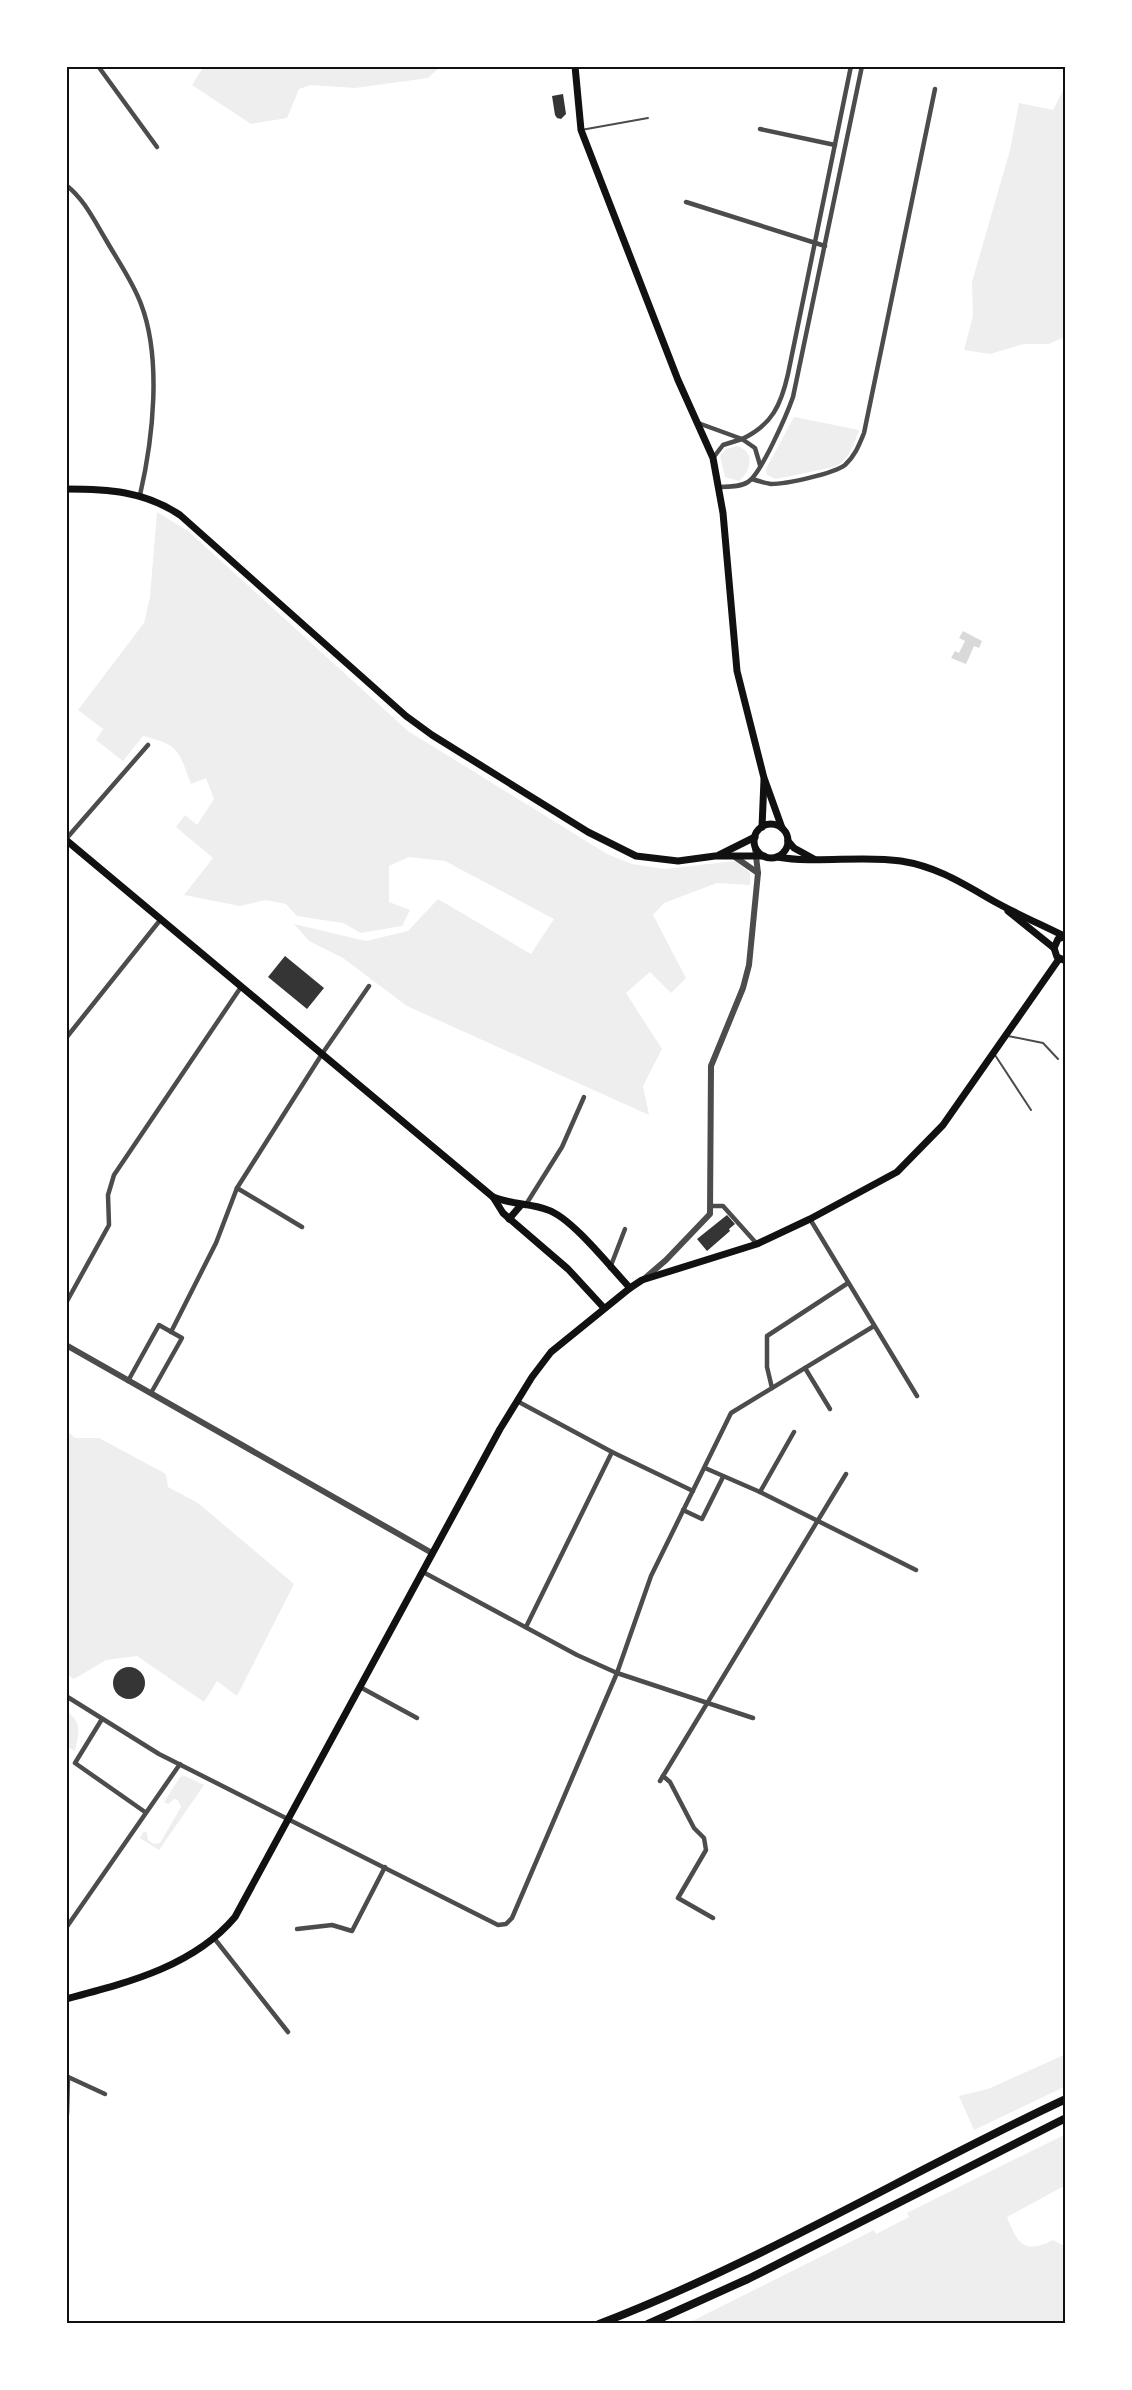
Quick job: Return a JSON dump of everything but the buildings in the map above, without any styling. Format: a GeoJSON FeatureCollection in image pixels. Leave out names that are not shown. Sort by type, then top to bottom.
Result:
{"type":"FeatureCollection","features":[{"type":"Feature","properties":{"kind":"highway"},"geometry":{"type":"LineString","coordinates":[[599,2324],[656,2302],[740,2264],[1066,2099]]}},
{"type":"Feature","properties":{"kind":"highway"},"geometry":{"type":"LineString","coordinates":[[648,2324],[748,2279],[1066,2118]]}},
{"type":"Feature","properties":{"kind":"main road"},"geometry":{"type":"LineString","coordinates":[[575,66],[582,130],[678,380],[712,458],[720,487],[737,671],[764,778],[788,841],[804,855],[816,860]]}},
{"type":"Feature","properties":{"kind":"main road"},"geometry":{"type":"LineString","coordinates":[[66,489],[101,489],[140,495],[165,505],[197,528],[381,694],[432,735],[619,849],[658,861],[759,853],[798,861],[899,861],[930,867],[953,876],[999,904],[1065,936]]}},
{"type":"Feature","properties":{"kind":"main road"},"geometry":{"type":"LineString","coordinates":[[715,856],[755,837],[762,827],[764,778]]}},
{"type":"Feature","properties":{"kind":"main road"},"geometry":{"type":"LineString","coordinates":[[762,827],[772,825],[782,828]]}},
{"type":"Feature","properties":{"kind":"main road"},"geometry":{"type":"LineString","coordinates":[[755,837],[759,853]]}},
{"type":"Feature","properties":{"kind":"main road"},"geometry":{"type":"LineString","coordinates":[[66,839],[494,1197],[512,1205],[548,1210],[563,1218],[610,1268],[632,1287]]}},
{"type":"Feature","properties":{"kind":"main road"},"geometry":{"type":"LineString","coordinates":[[777,857],[785,851],[788,841]]}},
{"type":"Feature","properties":{"kind":"main road"},"geometry":{"type":"LineString","coordinates":[[66,1999],[150,1974],[214,1938],[235,1917],[517,1401],[551,1352],[642,1280],[757,1244],[878,1184],[916,1155],[944,1125],[1063,960],[1054,948],[999,904]]}},
{"type":"Feature","properties":{"kind":"main road"},"geometry":{"type":"LineString","coordinates":[[1054,948],[1056,942],[1065,936]]}},
{"type":"Feature","properties":{"kind":"main road"},"geometry":{"type":"LineString","coordinates":[[494,1197],[509,1219],[568,1269],[604,1308]]}},
{"type":"Feature","properties":{"kind":"main road"},"geometry":{"type":"LineString","coordinates":[[509,1219],[523,1205]]}},
{"type":"Feature","properties":{"kind":"street"},"geometry":{"type":"LineString","coordinates":[[98,66],[157,147]]}},
{"type":"Feature","properties":{"kind":"street"},"geometry":{"type":"LineString","coordinates":[[712,458],[723,445],[742,439],[763,428],[773,418],[780,402],[851,67],[843,66]]}},
{"type":"Feature","properties":{"kind":"street"},"geometry":{"type":"LineString","coordinates":[[720,487],[742,485],[752,479],[779,430],[796,386],[862,66]]}},
{"type":"Feature","properties":{"kind":"street"},"geometry":{"type":"LineString","coordinates":[[752,479],[768,484],[780,483],[832,471],[843,466],[856,452],[864,433],[935,89]]}},
{"type":"Feature","properties":{"kind":"street"},"geometry":{"type":"LineString","coordinates":[[760,129],[835,145]]}},
{"type":"Feature","properties":{"kind":"street"},"geometry":{"type":"LineString","coordinates":[[66,185],[87,208],[142,305],[154,366],[151,417],[140,495]]}},
{"type":"Feature","properties":{"kind":"street"},"geometry":{"type":"LineString","coordinates":[[686,202],[825,246]]}},
{"type":"Feature","properties":{"kind":"street"},"geometry":{"type":"LineString","coordinates":[[698,423],[742,439],[755,448],[760,465]]}},
{"type":"Feature","properties":{"kind":"street"},"geometry":{"type":"LineString","coordinates":[[66,839],[148,745]]}},
{"type":"Feature","properties":{"kind":"street"},"geometry":{"type":"LineString","coordinates":[[642,1280],[666,1260],[710,1214],[712,1206],[711,1066],[743,988],[749,965],[759,853]]}},
{"type":"Feature","properties":{"kind":"street"},"geometry":{"type":"LineString","coordinates":[[734,856],[758,873]]}},
{"type":"Feature","properties":{"kind":"street"},"geometry":{"type":"LineString","coordinates":[[66,1038],[161,919]]}},
{"type":"Feature","properties":{"kind":"street"},"geometry":{"type":"LineString","coordinates":[[171,1332],[212,1252],[237,1188],[322,1054],[369,986]]}},
{"type":"Feature","properties":{"kind":"street"},"geometry":{"type":"LineString","coordinates":[[66,1303],[109,1225],[108,1195],[114,1175],[242,987]]}},
{"type":"Feature","properties":{"kind":"street"},"geometry":{"type":"LineString","coordinates":[[523,1205],[562,1147],[584,1097]]}},
{"type":"Feature","properties":{"kind":"street"},"geometry":{"type":"LineString","coordinates":[[237,1188],[302,1227]]}},
{"type":"Feature","properties":{"kind":"street"},"geometry":{"type":"LineString","coordinates":[[712,1206],[723,1206],[757,1244]]}},
{"type":"Feature","properties":{"kind":"street"},"geometry":{"type":"LineString","coordinates":[[810,1219],[917,1396]]}},
{"type":"Feature","properties":{"kind":"street"},"geometry":{"type":"LineString","coordinates":[[610,1268],[625,1229]]}},
{"type":"Feature","properties":{"kind":"street"},"geometry":{"type":"LineString","coordinates":[[772,1388],[767,1367],[767,1336],[848,1283]]}},
{"type":"Feature","properties":{"kind":"street"},"geometry":{"type":"LineString","coordinates":[[128,1381],[159,1325],[182,1338],[152,1393]]}},
{"type":"Feature","properties":{"kind":"street"},"geometry":{"type":"LineString","coordinates":[[66,1696],[180,1764],[498,1925],[506,1924],[512,1918],[617,1673],[651,1576],[731,1413],[874,1326]]}},
{"type":"Feature","properties":{"kind":"street"},"geometry":{"type":"LineString","coordinates":[[66,1345],[432,1553]]}},
{"type":"Feature","properties":{"kind":"street"},"geometry":{"type":"LineString","coordinates":[[805,1368],[830,1409]]}},
{"type":"Feature","properties":{"kind":"street"},"geometry":{"type":"LineString","coordinates":[[517,1401],[612,1452],[693,1491]]}},
{"type":"Feature","properties":{"kind":"street"},"geometry":{"type":"LineString","coordinates":[[760,1492],[794,1432]]}},
{"type":"Feature","properties":{"kind":"street"},"geometry":{"type":"LineString","coordinates":[[526,1627],[612,1452]]}},
{"type":"Feature","properties":{"kind":"street"},"geometry":{"type":"LineString","coordinates":[[705,1468],[760,1492],[916,1570]]}},
{"type":"Feature","properties":{"kind":"street"},"geometry":{"type":"LineString","coordinates":[[660,1781],[846,1474]]}},
{"type":"Feature","properties":{"kind":"street"},"geometry":{"type":"LineString","coordinates":[[683,1510],[702,1519],[723,1477]]}},
{"type":"Feature","properties":{"kind":"street"},"geometry":{"type":"LineString","coordinates":[[423,1572],[577,1655],[617,1673],[753,1718]]}},
{"type":"Feature","properties":{"kind":"street"},"geometry":{"type":"LineString","coordinates":[[360,1687],[417,1718]]}},
{"type":"Feature","properties":{"kind":"street"},"geometry":{"type":"LineString","coordinates":[[102,1719],[75,1763],[145,1812]]}},
{"type":"Feature","properties":{"kind":"street"},"geometry":{"type":"LineString","coordinates":[[66,1928],[180,1764]]}},
{"type":"Feature","properties":{"kind":"street"},"geometry":{"type":"LineString","coordinates":[[663,1776],[670,1782],[694,1828],[704,1838],[706,1850],[678,1898],[713,1918]]}},
{"type":"Feature","properties":{"kind":"street"},"geometry":{"type":"LineString","coordinates":[[297,1929],[332,1925],[351,1930],[385,1867]]}},
{"type":"Feature","properties":{"kind":"street"},"geometry":{"type":"LineString","coordinates":[[214,1938],[288,2032]]}},
{"type":"Feature","properties":{"kind":"street"},"geometry":{"type":"LineString","coordinates":[[67,2114],[67,2077],[105,2094]]}},
{"type":"Feature","properties":{"kind":"lane"},"geometry":{"type":"LineString","coordinates":[[582,130],[648,118]]}},
{"type":"Feature","properties":{"kind":"lane"},"geometry":{"type":"LineString","coordinates":[[1008,1036],[1043,1043],[1058,1059]]}},
{"type":"Feature","properties":{"kind":"lane"},"geometry":{"type":"LineString","coordinates":[[995,1055],[1031,1110]]}},
{"type":"Feature","properties":{"kind":"shaded area"},"geometry":{"type":"Polygon","coordinates":[[[204,66],[441,66],[428,78],[355,88],[311,85],[299,89],[287,118],[251,124],[192,85],[204,66]]]}},
{"type":"Feature","properties":{"kind":"shaded area"},"geometry":{"type":"Polygon","coordinates":[[[1066,85],[1066,337],[1048,344],[1024,344],[990,354],[964,350],[973,316],[972,282],[1010,150],[1019,103],[1053,110],[1066,85]]]}},
{"type":"Feature","properties":{"kind":"shaded area"},"geometry":{"type":"Polygon","coordinates":[[[794,417],[859,430],[850,452],[834,467],[776,479],[767,475],[766,469],[794,417]]]}},
{"type":"Feature","properties":{"kind":"shaded area"},"geometry":{"type":"Polygon","coordinates":[[[737,446],[747,453],[750,462],[739,481],[725,477],[720,456],[726,449],[737,446]]]}},
{"type":"Feature","properties":{"kind":"shaded area"},"geometry":{"type":"Polygon","coordinates":[[[157,512],[188,531],[408,731],[607,854],[632,864],[664,869],[735,861],[750,873],[750,885],[717,883],[664,903],[653,915],[686,978],[671,993],[650,972],[626,993],[662,1049],[643,1086],[649,1115],[407,1006],[343,958],[309,941],[294,924],[366,941],[408,931],[438,899],[531,954],[554,919],[445,861],[409,857],[389,866],[389,902],[410,910],[402,926],[361,933],[343,923],[297,916],[286,904],[266,900],[240,906],[184,895],[213,858],[176,827],[185,815],[197,825],[214,799],[206,778],[191,784],[180,756],[171,746],[143,736],[123,761],[96,740],[103,729],[78,710],[144,623],[150,597],[157,512]]]}},
{"type":"Feature","properties":{"kind":"shaded area"},"geometry":{"type":"Polygon","coordinates":[[[963,631],[982,641],[979,648],[974,646],[966,664],[951,658],[955,651],[959,653],[965,641],[959,638],[963,631]]]}},
{"type":"Feature","properties":{"kind":"shaded area"},"geometry":{"type":"Polygon","coordinates":[[[66,1430],[75,1438],[99,1438],[166,1474],[168,1487],[198,1503],[294,1584],[237,1696],[217,1681],[204,1702],[137,1656],[106,1660],[74,1679],[66,1674],[66,1430]]]}},
{"type":"Feature","properties":{"kind":"shaded area"},"geometry":{"type":"Polygon","coordinates":[[[66,1711],[77,1724],[75,1751],[66,1746],[66,1711]]]}},
{"type":"Feature","properties":{"kind":"shaded area"},"geometry":{"type":"Polygon","coordinates":[[[185,1776],[204,1785],[159,1850],[140,1838],[144,1831],[147,1833],[148,1840],[154,1844],[160,1843],[181,1807],[178,1800],[174,1799],[168,1804],[164,1802],[180,1777],[185,1776]]]}},
{"type":"Feature","properties":{"kind":"shaded area"},"geometry":{"type":"Polygon","coordinates":[[[1066,2054],[1066,2086],[974,2130],[959,2096],[988,2089],[1066,2054]]]}},
{"type":"Feature","properties":{"kind":"shaded area"},"geometry":{"type":"Polygon","coordinates":[[[1066,2134],[1066,2185],[1007,2217],[1014,2234],[1023,2244],[1035,2246],[1053,2240],[1066,2247],[1066,2324],[686,2324],[874,2230],[876,2234],[909,2217],[907,2213],[1066,2134]]]}}]}
